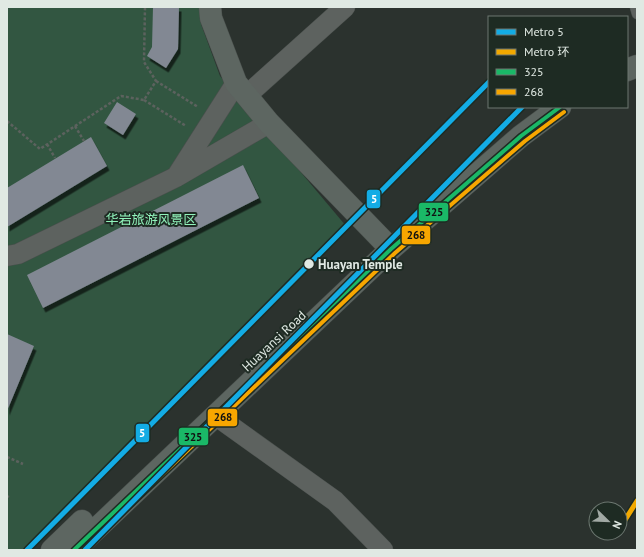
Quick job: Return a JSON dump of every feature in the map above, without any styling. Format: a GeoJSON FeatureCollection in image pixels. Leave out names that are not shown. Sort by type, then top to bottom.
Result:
{"type":"FeatureCollection","features":[{"type":"Feature","properties":{"kind":"street"},"geometry":{"type":"LineString","coordinates":[[210,7],[211,18],[241,89],[269,124],[387,244]]}},
{"type":"Feature","properties":{"kind":"street"},"geometry":{"type":"LineString","coordinates":[[176,176],[214,117],[241,89],[345,7]]}},
{"type":"Feature","properties":{"kind":"street","name":"Huayansi Road"},"geometry":{"type":"LineString","coordinates":[[74,550],[215,415],[387,244],[511,125],[536,108]]}},
{"type":"Feature","properties":{"kind":"street","name":"Huayansi Road"},"geometry":{"type":"LineString","coordinates":[[52,550],[387,244],[521,136],[559,108]]}},
{"type":"Feature","properties":{"kind":"street"},"geometry":{"type":"LineString","coordinates":[[7,256],[18,254],[176,176],[269,124]]}},
{"type":"Feature","properties":{"kind":"street"},"geometry":{"type":"LineString","coordinates":[[215,415],[335,501],[383,550]]}},
{"type":"Feature","properties":{"kind":"lane"},"geometry":{"type":"LineString","coordinates":[[635,7],[637,14]]}},
{"type":"Feature","properties":{"kind":"path"},"geometry":{"type":"LineString","coordinates":[[145,7],[144,62],[156,81],[214,117]]}},
{"type":"Feature","properties":{"kind":"path"},"geometry":{"type":"LineString","coordinates":[[144,100],[156,81]]}},
{"type":"Feature","properties":{"kind":"path"},"geometry":{"type":"LineString","coordinates":[[7,121],[40,149],[121,96],[144,100],[202,136]]}},
{"type":"Feature","properties":{"kind":"path"},"geometry":{"type":"LineString","coordinates":[[75,126],[84,141]]}},
{"type":"Feature","properties":{"kind":"path"},"geometry":{"type":"LineString","coordinates":[[47,144],[55,158]]}},
{"type":"Feature","properties":{"kind":"path"},"geometry":{"type":"LineString","coordinates":[[7,457],[23,464]]}},
{"type":"Feature","properties":{"kind":"green space","name":"华岩旅游风景区"},"geometry":{"type":"Polygon","coordinates":[[[7,7],[200,7],[201,24],[220,76],[346,226],[30,550],[7,550],[7,7]]]}},
{"type":"Feature","properties":{"kind":"building"},"geometry":{"type":"Polygon","coordinates":[[[153,7],[179,7],[178,49],[166,68],[147,56],[152,47],[153,7]]]}},
{"type":"Feature","properties":{"kind":"building"},"geometry":{"type":"Polygon","coordinates":[[[117,102],[136,114],[123,135],[104,123],[117,102]]]}},
{"type":"Feature","properties":{"kind":"building"},"geometry":{"type":"Polygon","coordinates":[[[91,137],[107,166],[7,227],[7,188],[91,137]]]}},
{"type":"Feature","properties":{"kind":"building"},"geometry":{"type":"Polygon","coordinates":[[[243,165],[259,198],[43,308],[27,275],[243,165]]]}},
{"type":"Feature","properties":{"kind":"building"},"geometry":{"type":"Polygon","coordinates":[[[7,334],[34,346],[7,411],[7,334]]]}},
{"type":"Feature","properties":{"kind":"metro line","name":"5"},"geometry":{"type":"LineString","coordinates":[[27,550],[488,83]]}},
{"type":"Feature","properties":{"kind":"metro line","name":"5"},"geometry":{"type":"LineString","coordinates":[[85,550],[521,108]]}},
{"type":"Feature","properties":{"kind":"metro line","name":"环"},"geometry":{"type":"LineString","coordinates":[[628,515],[637,501]]}},
{"type":"Feature","properties":{"kind":"transit line","name":"325"},"geometry":{"type":"LineString","coordinates":[[74,550],[391,249],[521,136],[559,108]]}},
{"type":"Feature","properties":{"kind":"transit line","name":"268"},"geometry":{"type":"LineString","coordinates":[[83,550],[395,253],[525,141],[564,112]]}},
{"type":"Feature","properties":{"kind":"place","name":"Huayan Temple"},"geometry":{"type":"Point","coordinates":[309,264]}}]}
